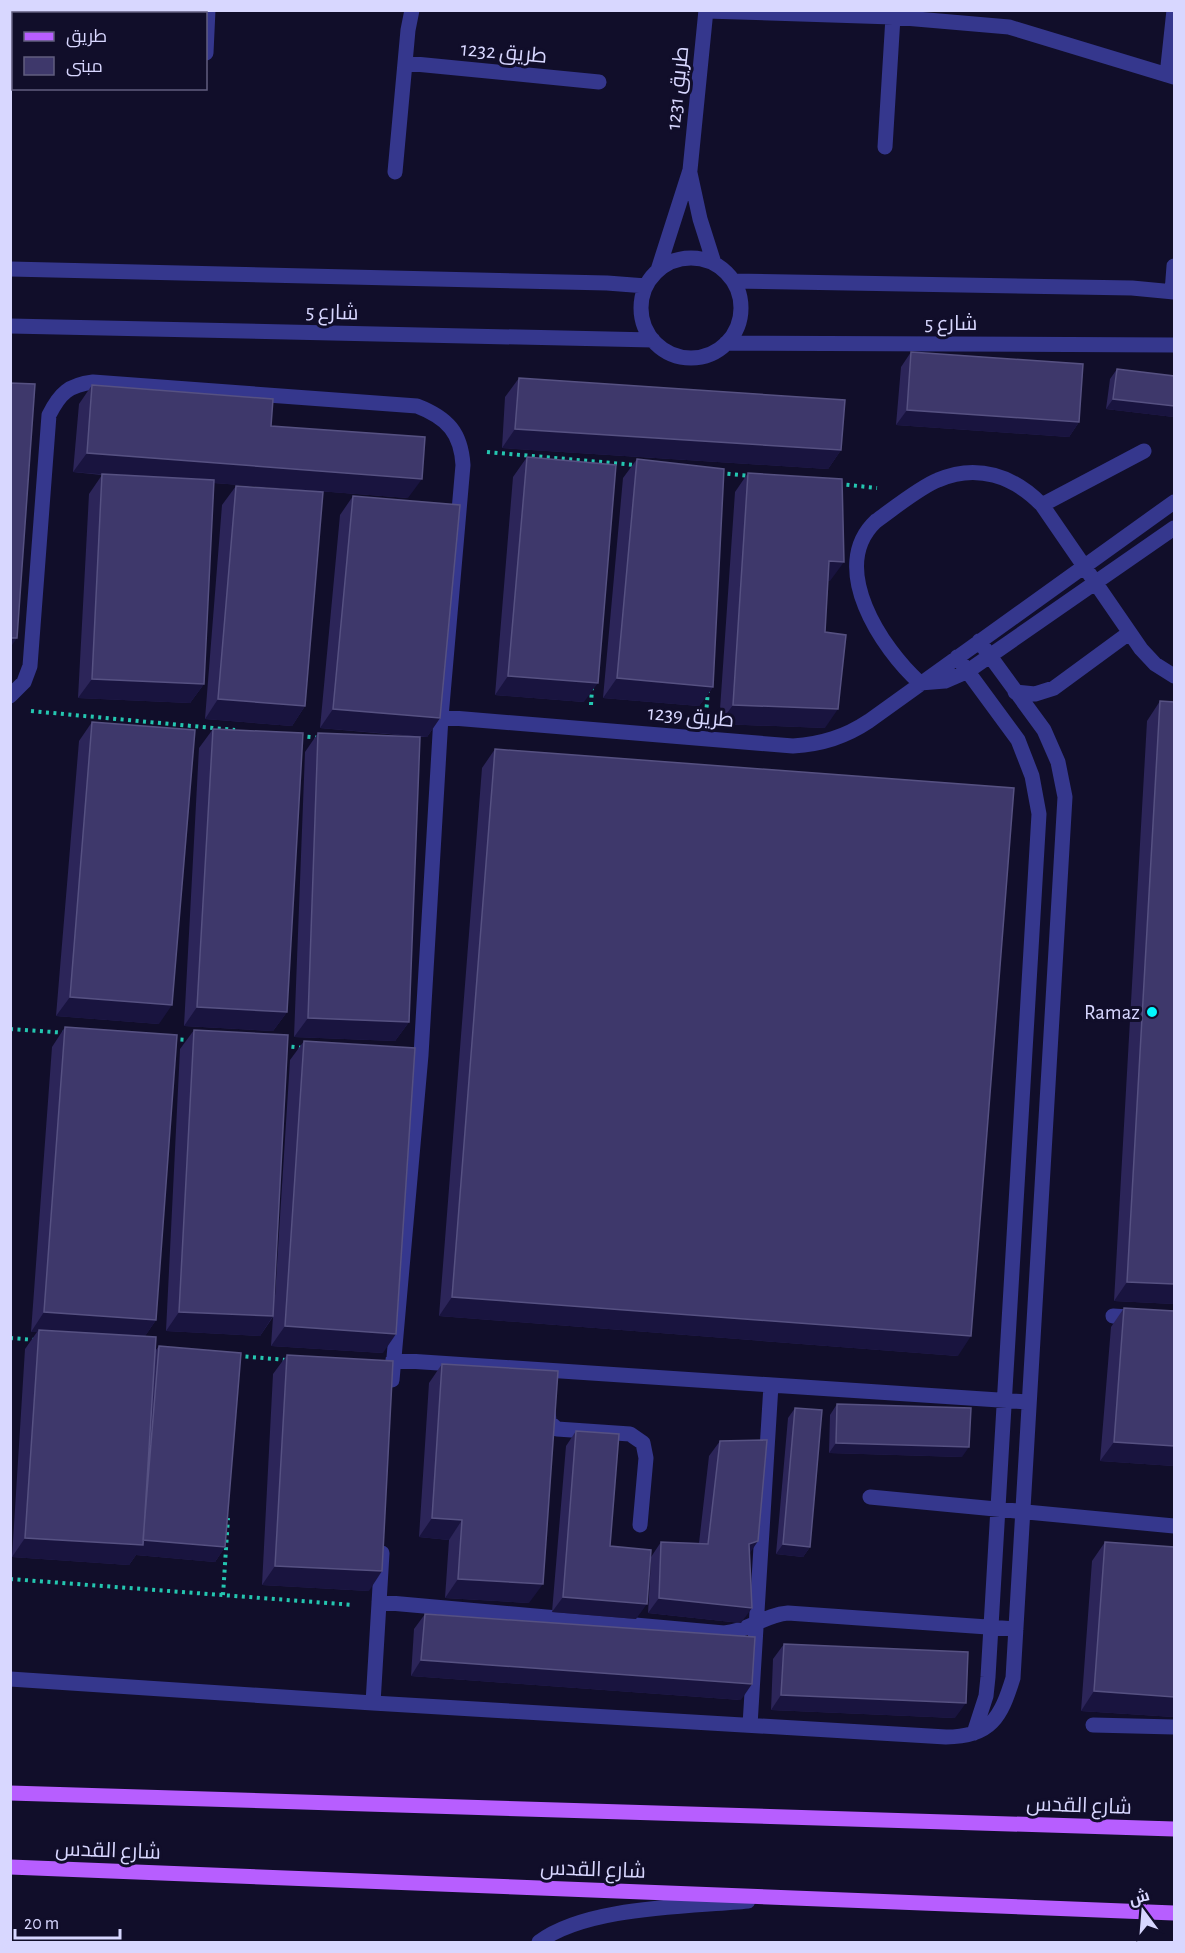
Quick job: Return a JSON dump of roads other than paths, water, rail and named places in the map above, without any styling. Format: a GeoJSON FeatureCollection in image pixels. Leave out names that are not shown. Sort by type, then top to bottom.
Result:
{"type":"FeatureCollection","features":[{"type":"Feature","properties":{"kind":"main road","name":"شارع القدس"},"geometry":{"type":"LineString","coordinates":[[10,1793],[1174,1829]]}},
{"type":"Feature","properties":{"kind":"main road","name":"شارع القدس"},"geometry":{"type":"LineString","coordinates":[[10,1867],[1174,1913]]}},
{"type":"Feature","properties":{"kind":"street"},"geometry":{"type":"LineString","coordinates":[[207,32],[208,10]]}},
{"type":"Feature","properties":{"kind":"street"},"geometry":{"type":"LineString","coordinates":[[395,172],[408,30],[412,10]]}},
{"type":"Feature","properties":{"kind":"street"},"geometry":{"type":"LineString","coordinates":[[1009,27],[1010,10]]}},
{"type":"Feature","properties":{"kind":"street"},"geometry":{"type":"LineString","coordinates":[[706,11],[893,17],[1009,27],[1171,76],[1174,10]]}},
{"type":"Feature","properties":{"kind":"street","name":"طريق 1231"},"geometry":{"type":"LineString","coordinates":[[658,270],[690,170],[706,11]]}},
{"type":"Feature","properties":{"kind":"street"},"geometry":{"type":"LineString","coordinates":[[885,147],[893,17]]}},
{"type":"Feature","properties":{"kind":"street","name":"طريق 1232"},"geometry":{"type":"LineString","coordinates":[[405,63],[598,82]]}},
{"type":"Feature","properties":{"kind":"street","name":"طريق 1231"},"geometry":{"type":"LineString","coordinates":[[690,170],[700,219],[714,263]]}},
{"type":"Feature","properties":{"kind":"street"},"geometry":{"type":"LineString","coordinates":[[701,258],[714,263],[727,272],[740,300],[740,315],[735,330],[726,343],[706,355],[683,357],[661,348],[645,328],[641,314],[641,299],[646,286],[658,270],[674,261],[701,258]]}},
{"type":"Feature","properties":{"kind":"street"},"geometry":{"type":"LineString","coordinates":[[1173,292],[1174,266]]}},
{"type":"Feature","properties":{"kind":"street","name":"شارع 5"},"geometry":{"type":"LineString","coordinates":[[10,269],[573,282],[646,286]]}},
{"type":"Feature","properties":{"kind":"street","name":"شارع 5"},"geometry":{"type":"LineString","coordinates":[[733,282],[1132,288],[1173,292]]}},
{"type":"Feature","properties":{"kind":"street","name":"شارع 5"},"geometry":{"type":"LineString","coordinates":[[10,326],[653,340]]}},
{"type":"Feature","properties":{"kind":"street","name":"شارع 5"},"geometry":{"type":"LineString","coordinates":[[726,343],[1174,345]]}},
{"type":"Feature","properties":{"kind":"street"},"geometry":{"type":"LineString","coordinates":[[10,696],[24,682],[30,666],[49,415],[55,402],[65,391],[79,384],[93,382],[417,406],[433,412],[446,421],[456,434],[462,449],[464,465],[441,717],[421,1055],[392,1391]]}},
{"type":"Feature","properties":{"kind":"street"},"geometry":{"type":"LineString","coordinates":[[1042,505],[1144,451]]}},
{"type":"Feature","properties":{"kind":"street"},"geometry":{"type":"LineString","coordinates":[[920,683],[879,635],[865,605],[857,573],[860,546],[868,528],[876,521],[935,481],[948,476],[977,472],[1000,475],[1012,480],[1042,505],[1141,650],[1155,664],[1174,676]]}},
{"type":"Feature","properties":{"kind":"street","name":"طريق 1239"},"geometry":{"type":"LineString","coordinates":[[441,717],[793,746],[826,742],[856,729],[1174,502]]}},
{"type":"Feature","properties":{"kind":"street","name":"طريق 1239"},"geometry":{"type":"LineString","coordinates":[[920,683],[945,681],[968,671],[1174,528]]}},
{"type":"Feature","properties":{"kind":"street"},"geometry":{"type":"LineString","coordinates":[[1015,692],[1035,694],[1054,688],[1129,633]]}},
{"type":"Feature","properties":{"kind":"street"},"geometry":{"type":"LineString","coordinates":[[10,1679],[946,1737],[960,1737],[974,1733],[992,1722],[1004,1705],[1012,1678],[1016,1629],[1065,797],[1063,779],[1044,730],[980,641]]}},
{"type":"Feature","properties":{"kind":"street"},"geometry":{"type":"LineString","coordinates":[[957,657],[1018,740],[1032,776],[1039,814],[991,1627],[986,1696],[974,1733]]}},
{"type":"Feature","properties":{"kind":"street"},"geometry":{"type":"LineString","coordinates":[[1022,1091],[1048,1093]]}},
{"type":"Feature","properties":{"kind":"street"},"geometry":{"type":"LineString","coordinates":[[1113,1316],[1174,1320]]}},
{"type":"Feature","properties":{"kind":"street"},"geometry":{"type":"LineString","coordinates":[[393,1360],[550,1382],[771,1385],[1029,1402]]}},
{"type":"Feature","properties":{"kind":"street"},"geometry":{"type":"LineString","coordinates":[[550,1382],[547,1416],[552,1426],[557,1429],[630,1434],[643,1443],[646,1458],[640,1526]]}},
{"type":"Feature","properties":{"kind":"street"},"geometry":{"type":"LineString","coordinates":[[750,1725],[771,1385]]}},
{"type":"Feature","properties":{"kind":"street"},"geometry":{"type":"LineString","coordinates":[[870,1497],[1174,1526]]}},
{"type":"Feature","properties":{"kind":"street"},"geometry":{"type":"LineString","coordinates":[[373,1703],[383,1544]]}},
{"type":"Feature","properties":{"kind":"street"},"geometry":{"type":"LineString","coordinates":[[379,1604],[724,1633],[741,1631],[771,1616],[788,1613],[1016,1629]]}},
{"type":"Feature","properties":{"kind":"street"},"geometry":{"type":"LineString","coordinates":[[1093,1725],[1174,1727]]}},
{"type":"Feature","properties":{"kind":"street"},"geometry":{"type":"LineString","coordinates":[[539,1942],[555,1931],[576,1923],[619,1913],[786,1898]]}},
{"type":"Feature","properties":{"kind":"place","name":"Ramaz"},"geometry":{"type":"Point","coordinates":[1152,1012]}}]}
